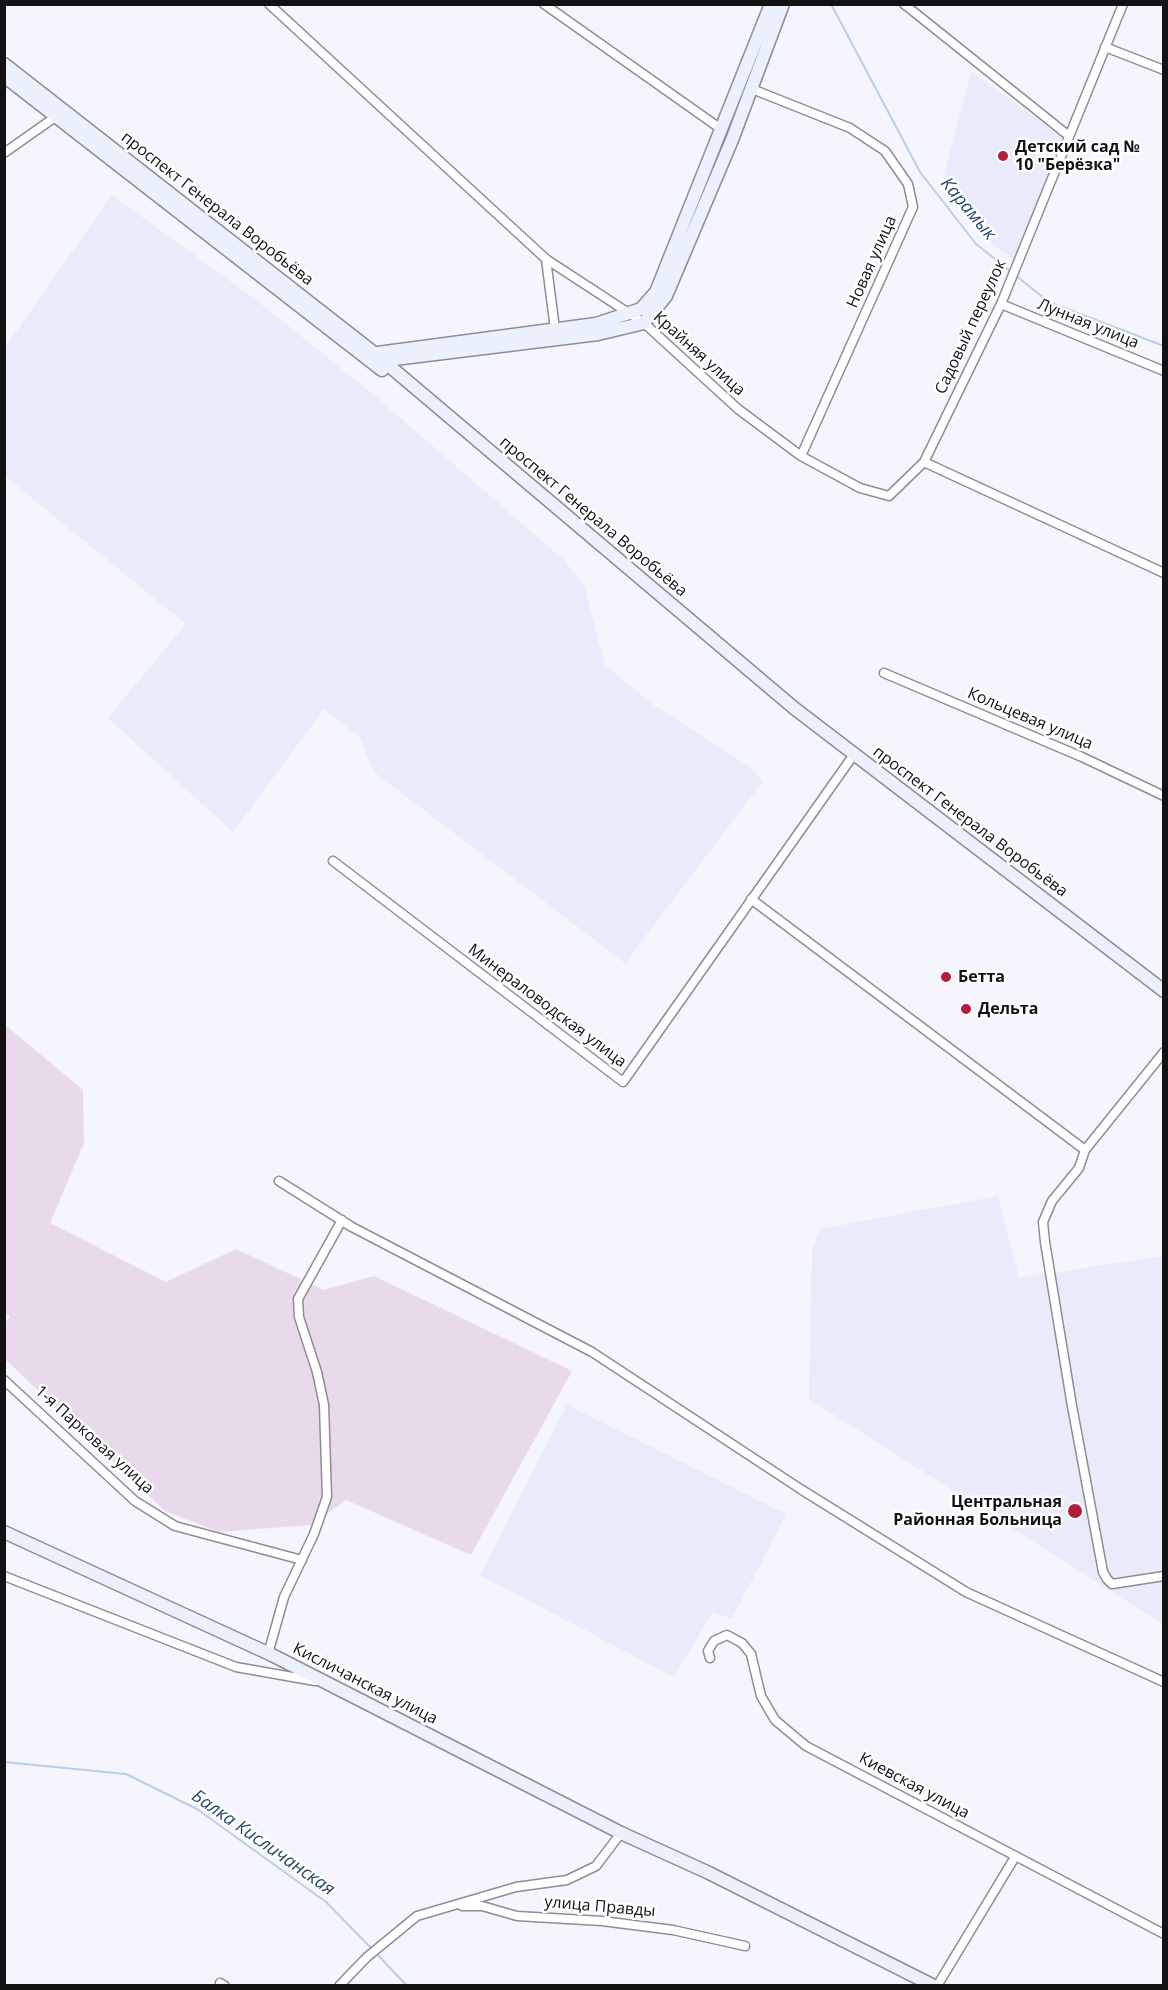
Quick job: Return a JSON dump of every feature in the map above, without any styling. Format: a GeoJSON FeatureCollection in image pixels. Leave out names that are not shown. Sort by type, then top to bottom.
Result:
{"type":"FeatureCollection","features":[{"type":"Feature","properties":{"kind":"main road"},"geometry":{"type":"LineString","coordinates":[[373,357],[596,324],[641,309],[656,292],[771,4]]}},
{"type":"Feature","properties":{"kind":"main road"},"geometry":{"type":"LineString","coordinates":[[373,357],[598,334],[644,323],[666,296],[732,140],[783,4]]}},
{"type":"Feature","properties":{"kind":"main road","name":"проспект Генерала Воробьёва"},"geometry":{"type":"LineString","coordinates":[[4,64],[60,112],[373,357],[794,708],[1164,991]]}},
{"type":"Feature","properties":{"kind":"main road","name":"проспект Генерала Воробьёва"},"geometry":{"type":"LineString","coordinates":[[4,76],[60,112]]}},
{"type":"Feature","properties":{"kind":"main road","name":"проспект Генерала Воробьёва"},"geometry":{"type":"LineString","coordinates":[[373,357],[786,712],[1164,999]]}},
{"type":"Feature","properties":{"kind":"main road","name":"Кисличанская улица"},"geometry":{"type":"LineString","coordinates":[[4,1532],[268,1654],[621,1833],[707,1872],[936,1986]]}},
{"type":"Feature","properties":{"kind":"street","name":"Крайняя улица"},"geometry":{"type":"LineString","coordinates":[[269,4],[546,259],[644,323],[738,409],[801,456],[860,488],[889,496],[924,462]]}},
{"type":"Feature","properties":{"kind":"street"},"geometry":{"type":"LineString","coordinates":[[544,4],[721,129]]}},
{"type":"Feature","properties":{"kind":"street"},"geometry":{"type":"LineString","coordinates":[[904,4],[1069,136]]}},
{"type":"Feature","properties":{"kind":"street","name":"Садовый переулок"},"geometry":{"type":"LineString","coordinates":[[924,462],[1001,304],[1123,4]]}},
{"type":"Feature","properties":{"kind":"street"},"geometry":{"type":"LineString","coordinates":[[1106,47],[1164,70]]}},
{"type":"Feature","properties":{"kind":"street","name":"Новая улица"},"geometry":{"type":"LineString","coordinates":[[752,89],[850,128],[885,151],[908,184],[913,207],[801,456]]}},
{"type":"Feature","properties":{"kind":"street"},"geometry":{"type":"LineString","coordinates":[[4,153],[60,112]]}},
{"type":"Feature","properties":{"kind":"street"},"geometry":{"type":"LineString","coordinates":[[546,259],[555,329]]}},
{"type":"Feature","properties":{"kind":"street","name":"Лунная улица"},"geometry":{"type":"LineString","coordinates":[[1001,304],[1164,371]]}},
{"type":"Feature","properties":{"kind":"street"},"geometry":{"type":"LineString","coordinates":[[924,462],[1164,573]]}},
{"type":"Feature","properties":{"kind":"street","name":"Кольцевая улица"},"geometry":{"type":"LineString","coordinates":[[884,673],[1082,756],[1164,796]]}},
{"type":"Feature","properties":{"kind":"street","name":"Минераловодская улица"},"geometry":{"type":"LineString","coordinates":[[333,861],[622,1082],[850,760]]}},
{"type":"Feature","properties":{"kind":"street"},"geometry":{"type":"LineString","coordinates":[[751,899],[1085,1150]]}},
{"type":"Feature","properties":{"kind":"street"},"geometry":{"type":"LineString","coordinates":[[1164,1052],[1085,1150],[1079,1168],[1052,1201],[1043,1222],[1070,1394],[1103,1572],[1112,1584],[1164,1576]]}},
{"type":"Feature","properties":{"kind":"street"},"geometry":{"type":"LineString","coordinates":[[279,1181],[342,1221],[592,1352],[802,1490],[966,1592],[1164,1682]]}},
{"type":"Feature","properties":{"kind":"street"},"geometry":{"type":"LineString","coordinates":[[268,1654],[284,1598],[327,1497],[324,1405],[317,1372],[299,1317],[298,1299],[342,1221]]}},
{"type":"Feature","properties":{"kind":"street","name":"1-я Парковая улица"},"geometry":{"type":"LineString","coordinates":[[4,1380],[135,1501],[175,1527],[302,1560]]}},
{"type":"Feature","properties":{"kind":"street"},"geometry":{"type":"LineString","coordinates":[[4,1576],[236,1667],[324,1682]]}},
{"type":"Feature","properties":{"kind":"street","name":"Киевская улица"},"geometry":{"type":"LineString","coordinates":[[710,1658],[708,1651],[714,1641],[727,1635],[742,1643],[751,1654],[761,1696],[775,1720],[806,1746],[1164,1934]]}},
{"type":"Feature","properties":{"kind":"street","name":"улица Правды"},"geometry":{"type":"LineString","coordinates":[[339,1986],[367,1957],[417,1916],[516,1887],[567,1880],[596,1866],[621,1833]]}},
{"type":"Feature","properties":{"kind":"street"},"geometry":{"type":"LineString","coordinates":[[936,1986],[1015,1857]]}},
{"type":"Feature","properties":{"kind":"street","name":"улица Правды"},"geometry":{"type":"LineString","coordinates":[[451,1906],[482,1906],[517,1916],[602,1921],[673,1930],[745,1946]]}},
{"type":"Feature","properties":{"kind":"shaded area","name":"Детский сад № 10 \"Берёзка\""},"geometry":{"type":"Polygon","coordinates":[[[971,71],[1063,138],[1014,260],[986,239],[948,184],[945,173],[971,71]]]}},
{"type":"Feature","properties":{"kind":"shaded area"},"geometry":{"type":"Polygon","coordinates":[[[112,195],[256,300],[368,390],[565,561],[584,586],[605,665],[652,704],[750,767],[763,781],[625,963],[374,772],[359,736],[324,709],[233,832],[108,718],[186,624],[5,476],[4,349],[112,195]]]}},
{"type":"Feature","properties":{"kind":"shaded area"},"geometry":{"type":"Polygon","coordinates":[[[4,1024],[83,1090],[84,1143],[50,1223],[166,1282],[236,1249],[324,1290],[374,1276],[572,1371],[471,1555],[346,1500],[311,1525],[219,1532],[165,1511],[5,1359],[5,1323],[10,1317],[4,1310],[4,1024]]]}},
{"type":"Feature","properties":{"kind":"shaded area","name":"Центральная Районная Больница"},"geometry":{"type":"Polygon","coordinates":[[[998,1196],[1019,1278],[1163,1256],[1163,1624],[809,1399],[812,1251],[820,1229],[998,1196]]]}},
{"type":"Feature","properties":{"kind":"shaded area"},"geometry":{"type":"Polygon","coordinates":[[[567,1405],[786,1514],[732,1619],[713,1612],[674,1677],[480,1575],[567,1405]]]}},
{"type":"Feature","properties":{"kind":"waterway","name":"Карамык"},"geometry":{"type":"LineString","coordinates":[[831,4],[920,172],[976,244],[1049,302],[1164,346]]}},
{"type":"Feature","properties":{"kind":"waterway","name":"Балка Кисличанская"},"geometry":{"type":"LineString","coordinates":[[4,1762],[126,1774],[197,1809],[326,1902],[372,1949]]}},
{"type":"Feature","properties":{"kind":"waterway","name":"Балка Кисличанская"},"geometry":{"type":"LineString","coordinates":[[376,1953],[407,1986]]}},
{"type":"Feature","properties":{"kind":"place","name":"Детский сад № 10 \"Берёзка\""},"geometry":{"type":"Point","coordinates":[1003,156]}},
{"type":"Feature","properties":{"kind":"place","name":"Бетта"},"geometry":{"type":"Point","coordinates":[946,977]}},
{"type":"Feature","properties":{"kind":"place","name":"Дельта"},"geometry":{"type":"Point","coordinates":[966,1009]}},
{"type":"Feature","properties":{"kind":"place","name":"Центральная Районная Больница"},"geometry":{"type":"Point","coordinates":[1075,1511]}}]}
